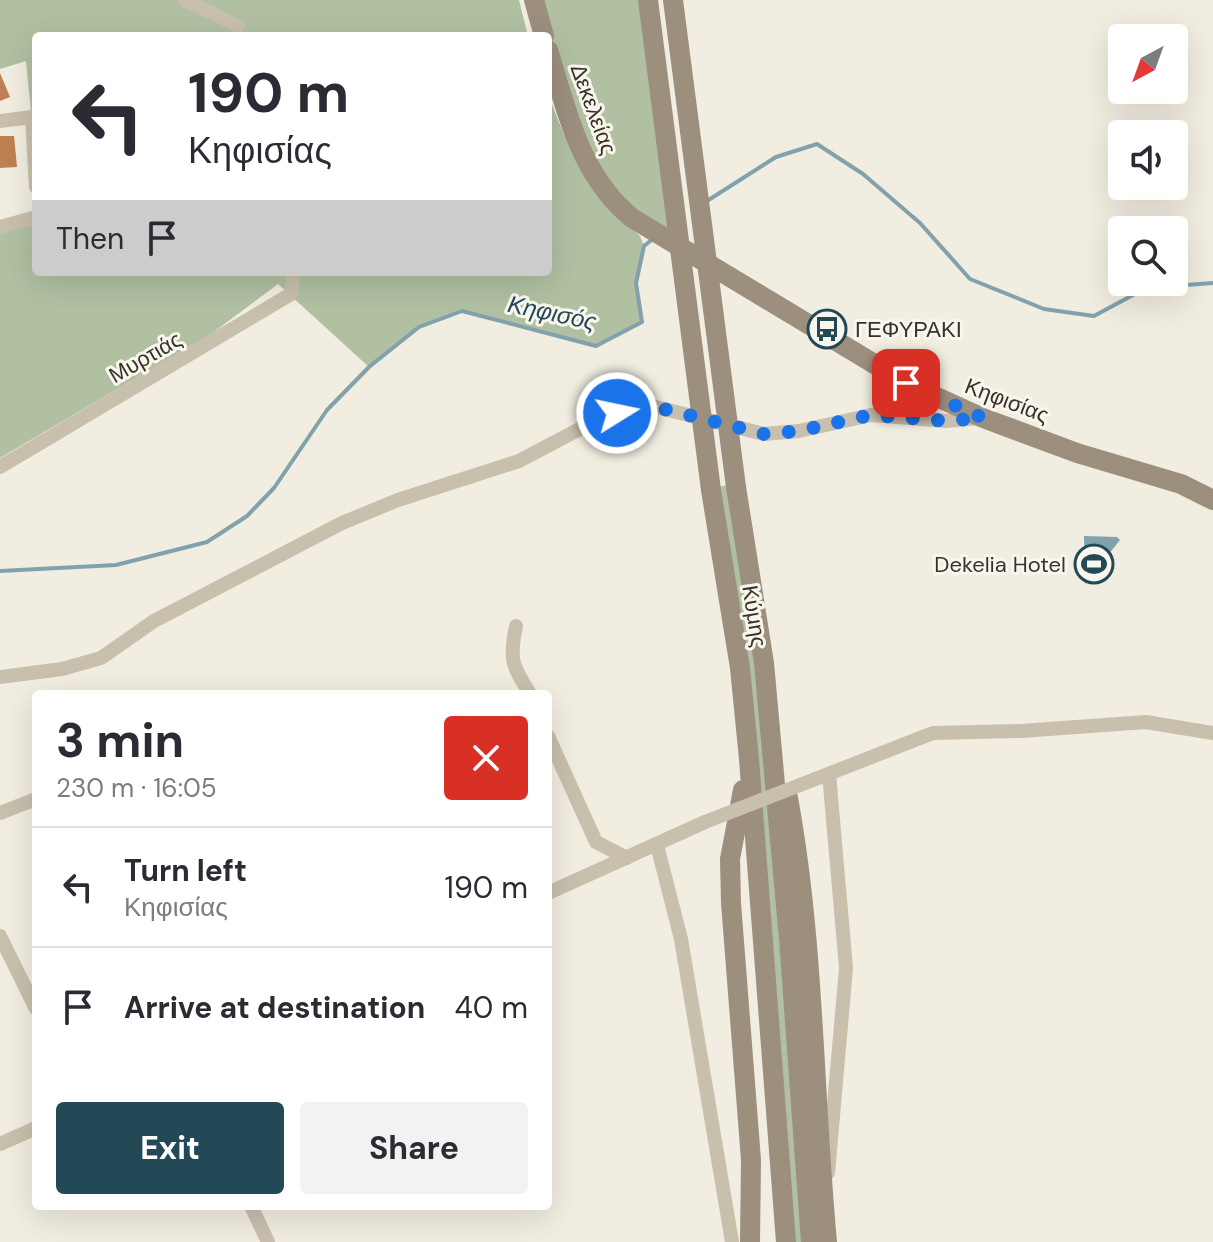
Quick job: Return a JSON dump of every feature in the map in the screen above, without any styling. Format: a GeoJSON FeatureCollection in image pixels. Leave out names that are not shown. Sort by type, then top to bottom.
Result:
{"type":"FeatureCollection","features":[{"type":"Feature","properties":{"kind":"main road"},"geometry":{"type":"LineString","coordinates":[[534,0],[543,32]]}},
{"type":"Feature","properties":{"kind":"main road","name":"Κύμης"},"geometry":{"type":"LineString","coordinates":[[648,0],[711,490],[740,668],[786,1242]]}},
{"type":"Feature","properties":{"kind":"main road","name":"Κύμης"},"geometry":{"type":"LineString","coordinates":[[673,0],[736,487],[764,663],[811,1242]]}},
{"type":"Feature","properties":{"kind":"main road","name":"Δεκελείας"},"geometry":{"type":"LineString","coordinates":[[552,62],[585,160],[607,194],[632,218]]}},
{"type":"Feature","properties":{"kind":"main road","name":"Κηφισίας"},"geometry":{"type":"LineString","coordinates":[[632,218],[886,372],[983,418],[1077,453],[1181,484],[1213,500]]}},
{"type":"Feature","properties":{"kind":"main road"},"geometry":{"type":"LineString","coordinates":[[772,753],[785,781],[808,921],[827,1242]]}},
{"type":"Feature","properties":{"kind":"main road"},"geometry":{"type":"LineString","coordinates":[[749,759],[730,859],[751,1160],[750,1242]]}},
{"type":"Feature","properties":{"kind":"street"},"geometry":{"type":"LineString","coordinates":[[185,0],[238,26]]}},
{"type":"Feature","properties":{"kind":"street"},"geometry":{"type":"LineString","coordinates":[[0,121],[32,117]]}},
{"type":"Feature","properties":{"kind":"street"},"geometry":{"type":"LineString","coordinates":[[0,227],[32,218]]}},
{"type":"Feature","properties":{"kind":"street","name":"Μυρτιάς"},"geometry":{"type":"LineString","coordinates":[[0,467],[271,308],[291,294],[293,276]]}},
{"type":"Feature","properties":{"kind":"street"},"geometry":{"type":"LineString","coordinates":[[0,677],[62,669],[101,658],[154,621],[342,523],[398,500],[533,456],[589,424],[633,408],[648,405],[764,434],[799,431],[871,415],[946,421],[983,418]]}},
{"type":"Feature","properties":{"kind":"street"},"geometry":{"type":"LineString","coordinates":[[516,626],[510,653],[513,666],[528,690]]}},
{"type":"Feature","properties":{"kind":"street"},"geometry":{"type":"LineString","coordinates":[[552,891],[705,822],[933,733],[1146,722],[1213,733]]}},
{"type":"Feature","properties":{"kind":"street"},"geometry":{"type":"LineString","coordinates":[[552,745],[596,842],[627,858]]}},
{"type":"Feature","properties":{"kind":"street"},"geometry":{"type":"LineString","coordinates":[[823,1205],[834,1129],[846,968],[829,774]]}},
{"type":"Feature","properties":{"kind":"street"},"geometry":{"type":"LineString","coordinates":[[0,813],[32,801]]}},
{"type":"Feature","properties":{"kind":"street"},"geometry":{"type":"LineString","coordinates":[[657,845],[687,969],[732,1242]]}},
{"type":"Feature","properties":{"kind":"street"},"geometry":{"type":"LineString","coordinates":[[0,936],[32,1001]]}},
{"type":"Feature","properties":{"kind":"street"},"geometry":{"type":"LineString","coordinates":[[0,1144],[32,1130]]}},
{"type":"Feature","properties":{"kind":"street"},"geometry":{"type":"LineString","coordinates":[[253,1210],[268,1242]]}},
{"type":"Feature","properties":{"kind":"green space"},"geometry":{"type":"Polygon","coordinates":[[[0,0],[519,0],[527,32],[32,32],[32,122],[26,61],[0,69],[0,0]]]}},
{"type":"Feature","properties":{"kind":"green space"},"geometry":{"type":"Polygon","coordinates":[[[541,0],[642,0],[671,240],[634,214],[600,175],[572,105],[541,0]]]}},
{"type":"Feature","properties":{"kind":"green space"},"geometry":{"type":"Polygon","coordinates":[[[552,103],[565,137],[584,171],[640,236],[644,246],[636,283],[642,322],[596,346],[462,311],[419,327],[369,367],[278,284],[211,334],[0,458],[0,227],[32,216],[32,276],[552,276],[552,103]]]}},
{"type":"Feature","properties":{"kind":"green space"},"geometry":{"type":"Polygon","coordinates":[[[727,485],[755,663],[765,758],[803,1242],[794,1242],[719,487],[727,485]]]}},
{"type":"Feature","properties":{"kind":"water","name":"Dekelia Hotel"},"geometry":{"type":"Polygon","coordinates":[[[1084,536],[1117,537],[1120,540],[1085,584],[1084,536]]]}},
{"type":"Feature","properties":{"kind":"building"},"geometry":{"type":"Polygon","coordinates":[[[0,73],[10,97],[0,101],[0,73]]]}},
{"type":"Feature","properties":{"kind":"building"},"geometry":{"type":"Polygon","coordinates":[[[0,136],[14,136],[17,167],[0,168],[0,136]]]}},
{"type":"Feature","properties":{"kind":"waterway","name":"Κηφισός"},"geometry":{"type":"LineString","coordinates":[[707,201],[776,157],[817,144],[863,174],[920,223],[970,279],[1044,309],[1094,316],[1146,288],[1213,283]]}},
{"type":"Feature","properties":{"kind":"waterway","name":"Κηφισός"},"geometry":{"type":"LineString","coordinates":[[0,571],[116,565],[207,542],[247,516],[274,488],[327,410],[369,367],[419,327],[462,311],[596,346],[642,322],[636,283],[644,246],[654,238]]}},
{"type":"Feature","properties":{"kind":"place","name":"ΓΕΦΥΡΑΚΙ"},"geometry":{"type":"Point","coordinates":[827,329]}},
{"type":"Feature","properties":{"kind":"place","name":"Dekelia Hotel"},"geometry":{"type":"Point","coordinates":[1094,564]}},
{"type":"Feature","properties":{"kind":"route"},"geometry":{"type":"LineString","coordinates":[[617,413],[648,405],[764,434],[799,431],[871,415],[946,421],[983,418],[906,383]]}}]}
